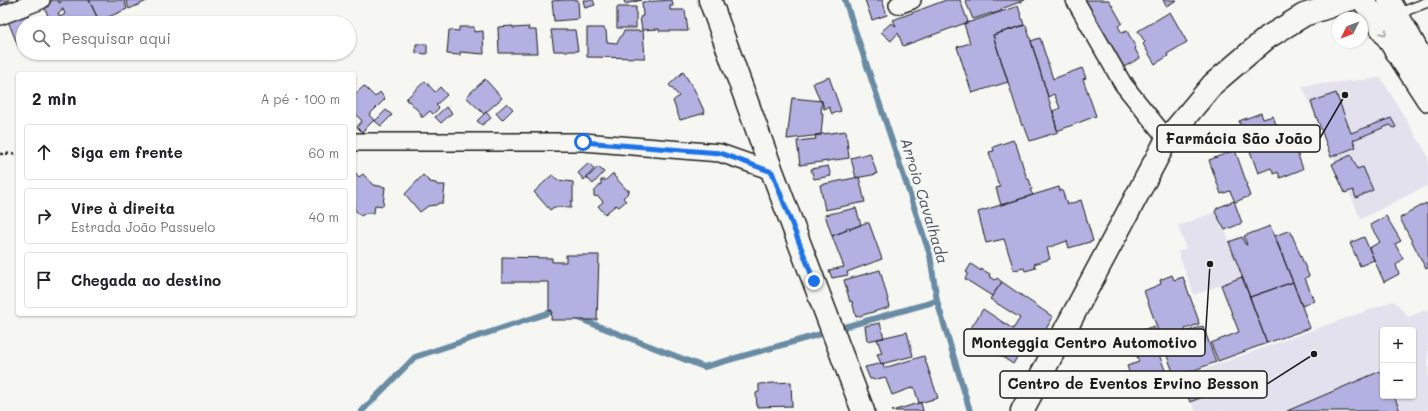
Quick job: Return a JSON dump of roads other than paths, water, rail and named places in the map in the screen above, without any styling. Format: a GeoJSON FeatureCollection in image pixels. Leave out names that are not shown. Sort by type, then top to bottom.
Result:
{"type":"FeatureCollection","features":[{"type":"Feature","properties":{"kind":"main road"},"geometry":{"type":"LineString","coordinates":[[710,0],[772,172],[863,411]]}},
{"type":"Feature","properties":{"kind":"main road"},"geometry":{"type":"LineString","coordinates":[[1022,411],[1168,139],[1213,84],[1268,37],[1319,0]]}},
{"type":"Feature","properties":{"kind":"main road"},"geometry":{"type":"LineString","coordinates":[[1309,8],[1349,0]]}},
{"type":"Feature","properties":{"kind":"main road"},"geometry":{"type":"LineString","coordinates":[[1363,0],[1428,100]]}},
{"type":"Feature","properties":{"kind":"main road"},"geometry":{"type":"LineString","coordinates":[[1393,7],[1428,70]]}},
{"type":"Feature","properties":{"kind":"street"},"geometry":{"type":"LineString","coordinates":[[0,16],[41,0]]}},
{"type":"Feature","properties":{"kind":"street"},"geometry":{"type":"LineString","coordinates":[[1075,0],[1122,84],[1168,139]]}},
{"type":"Feature","properties":{"kind":"street"},"geometry":{"type":"LineString","coordinates":[[356,142],[583,142],[720,153],[772,172]]}},
{"type":"Feature","properties":{"kind":"lane"},"geometry":{"type":"LineString","coordinates":[[1393,7],[1428,2]]}},
{"type":"Feature","properties":{"kind":"waterway","name":"Arroio Cavalhada"},"geometry":{"type":"LineString","coordinates":[[845,0],[930,255],[937,301],[970,411]]}},
{"type":"Feature","properties":{"kind":"waterway"},"geometry":{"type":"LineString","coordinates":[[837,329],[937,301]]}},
{"type":"Feature","properties":{"kind":"waterway"},"geometry":{"type":"LineString","coordinates":[[362,411],[415,357],[557,310],[559,311]]}},
{"type":"Feature","properties":{"kind":"waterway"},"geometry":{"type":"LineString","coordinates":[[575,317],[704,367],[828,332]]}},
{"type":"Feature","properties":{"kind":"place","name":"Farmácia São João"},"geometry":{"type":"Point","coordinates":[1345,95]}},
{"type":"Feature","properties":{"kind":"place","name":"Monteggia Centro Automotivo"},"geometry":{"type":"Point","coordinates":[1210,264]}},
{"type":"Feature","properties":{"kind":"place","name":"Centro de Eventos Ervino Besson"},"geometry":{"type":"Point","coordinates":[1314,354]}}]}
